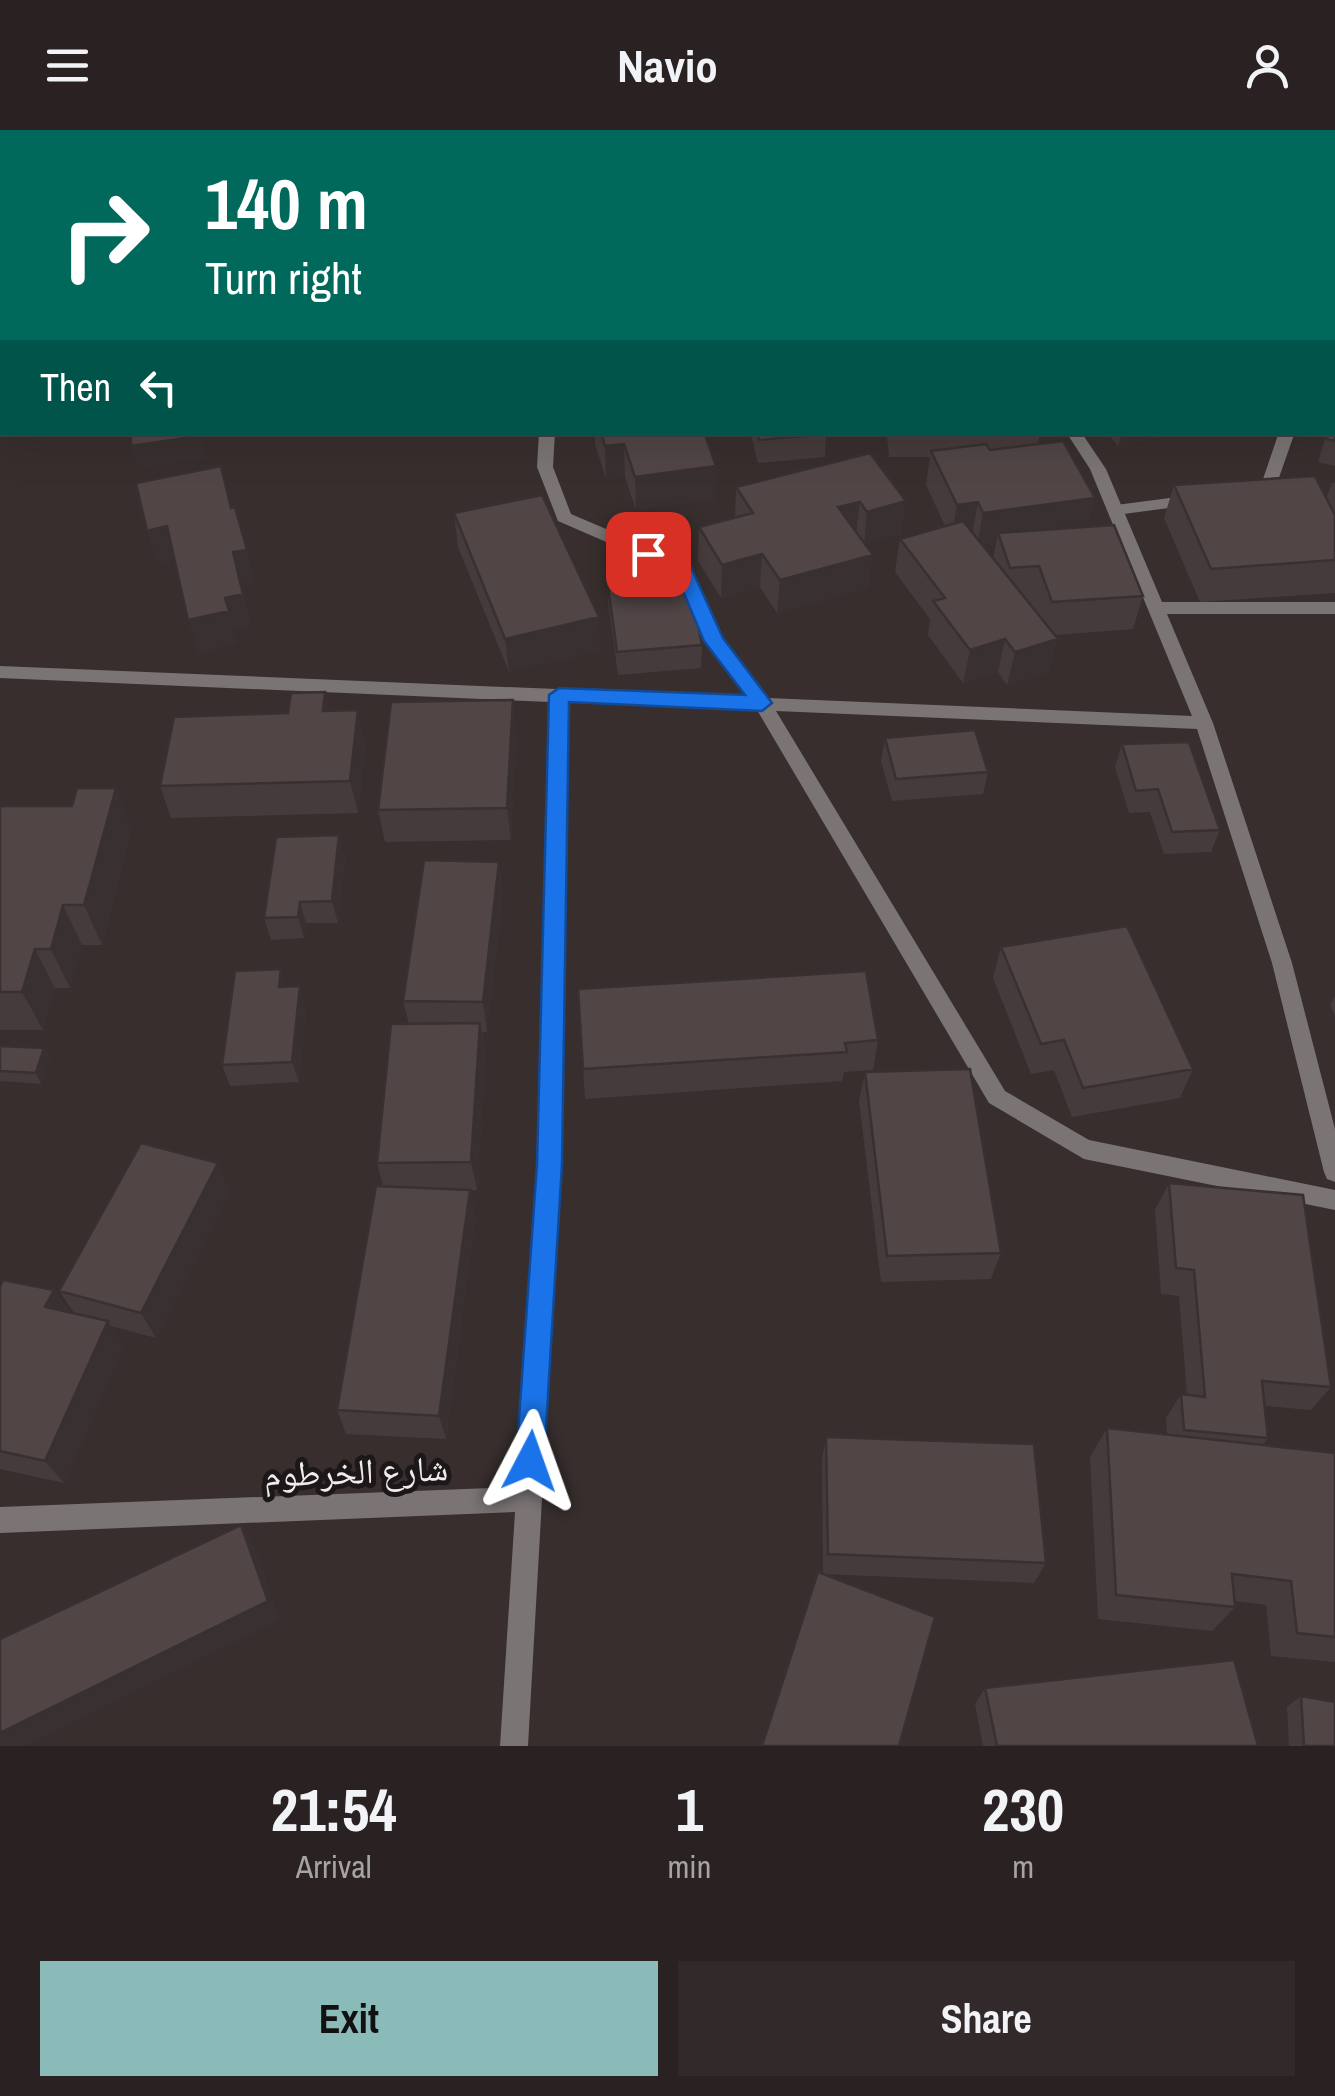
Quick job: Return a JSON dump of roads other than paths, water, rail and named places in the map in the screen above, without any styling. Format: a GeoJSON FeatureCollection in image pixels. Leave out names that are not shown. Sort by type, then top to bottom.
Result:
{"type":"FeatureCollection","features":[{"type":"Feature","properties":{"kind":"street"},"geometry":{"type":"LineString","coordinates":[[546,435],[545,467],[564,517],[682,568],[714,641],[762,703],[997,1097],[1084,1148],[1335,1200]]}},
{"type":"Feature","properties":{"kind":"street"},"geometry":{"type":"LineString","coordinates":[[1075,435],[1098,469],[1204,722],[1282,964],[1335,1172]]}},
{"type":"Feature","properties":{"kind":"street"},"geometry":{"type":"LineString","coordinates":[[1229,494],[1267,489],[1285,435]]}},
{"type":"Feature","properties":{"kind":"street"},"geometry":{"type":"LineString","coordinates":[[1116,510],[1210,497]]}},
{"type":"Feature","properties":{"kind":"street"},"geometry":{"type":"LineString","coordinates":[[1157,608],[1335,608]]}},
{"type":"Feature","properties":{"kind":"street"},"geometry":{"type":"LineString","coordinates":[[0,672],[1204,722]]}},
{"type":"Feature","properties":{"kind":"street"},"geometry":{"type":"LineString","coordinates":[[514,1746],[550,1164],[559,695]]}},
{"type":"Feature","properties":{"kind":"street","name":"شارع الخرطوم"},"geometry":{"type":"LineString","coordinates":[[0,1520],[528,1498]]}}]}
